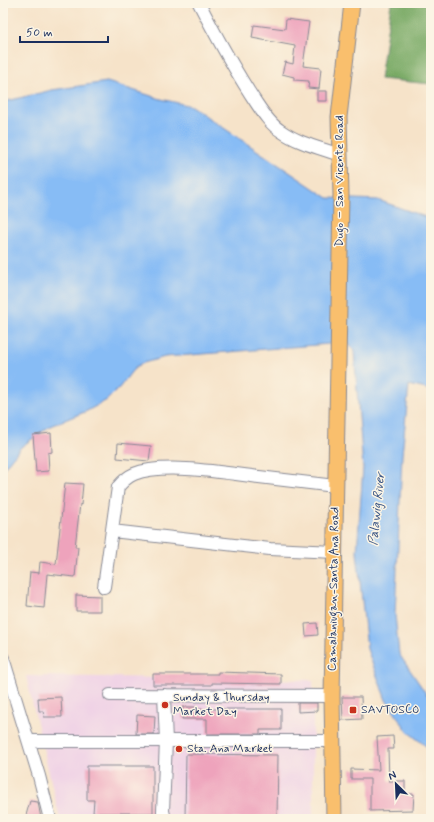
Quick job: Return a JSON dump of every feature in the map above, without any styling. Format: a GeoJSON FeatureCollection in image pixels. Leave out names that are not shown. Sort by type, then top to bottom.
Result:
{"type":"FeatureCollection","features":[{"type":"Feature","properties":{"kind":"main road","name":"Dugo – San Vicente Road"},"geometry":{"type":"LineString","coordinates":[[337,360],[341,195],[339,117],[352,3]]}},
{"type":"Feature","properties":{"kind":"main road","name":"Camalaniugan-Santa Ana Road"},"geometry":{"type":"LineString","coordinates":[[334,819],[334,741],[332,696],[337,360]]}},
{"type":"Feature","properties":{"kind":"street"},"geometry":{"type":"LineString","coordinates":[[199,3],[242,82],[263,112],[279,130],[296,141],[340,155]]}},
{"type":"Feature","properties":{"kind":"street"},"geometry":{"type":"LineString","coordinates":[[104,587],[118,487],[125,479],[135,474],[155,469],[179,469],[220,472],[335,486]]}},
{"type":"Feature","properties":{"kind":"street"},"geometry":{"type":"LineString","coordinates":[[112,531],[270,549],[335,552]]}},
{"type":"Feature","properties":{"kind":"street"},"geometry":{"type":"LineString","coordinates":[[3,658],[29,741],[50,819]]}},
{"type":"Feature","properties":{"kind":"street"},"geometry":{"type":"LineString","coordinates":[[110,695],[332,696]]}},
{"type":"Feature","properties":{"kind":"street"},"geometry":{"type":"LineString","coordinates":[[164,695],[166,741],[163,811],[165,819]]}},
{"type":"Feature","properties":{"kind":"street"},"geometry":{"type":"LineString","coordinates":[[29,741],[334,741]]}},
{"type":"Feature","properties":{"kind":"shaded area","name":"Sta. Ana Market"},"geometry":{"type":"Polygon","coordinates":[[[26,676],[313,680],[313,819],[60,819],[26,676]]]}},
{"type":"Feature","properties":{"kind":"green space"},"geometry":{"type":"Polygon","coordinates":[[[391,3],[431,3],[431,84],[380,79],[391,3]]]}},
{"type":"Feature","properties":{"kind":"water","name":"Palawig River"},"geometry":{"type":"Polygon","coordinates":[[[107,82],[161,99],[191,106],[328,198],[378,200],[431,219],[431,390],[409,385],[402,455],[395,615],[399,654],[427,695],[431,698],[431,750],[408,732],[386,700],[367,649],[357,552],[363,468],[354,351],[349,344],[329,344],[165,357],[140,364],[107,400],[87,411],[50,426],[21,447],[3,469],[3,102],[52,90],[107,82]]]}},
{"type":"Feature","properties":{"kind":"building"},"geometry":{"type":"Polygon","coordinates":[[[286,19],[309,22],[303,66],[321,68],[319,89],[308,88],[309,81],[294,80],[294,77],[282,74],[285,62],[293,64],[295,46],[252,38],[254,25],[285,29],[286,19]]]}},
{"type":"Feature","properties":{"kind":"building"},"geometry":{"type":"Polygon","coordinates":[[[317,91],[327,91],[327,101],[317,101],[317,91]]]}},
{"type":"Feature","properties":{"kind":"building"},"geometry":{"type":"Polygon","coordinates":[[[51,433],[52,452],[48,453],[49,471],[36,472],[33,435],[51,433]]]}},
{"type":"Feature","properties":{"kind":"building"},"geometry":{"type":"Polygon","coordinates":[[[118,443],[151,446],[149,461],[117,458],[118,443]]]}},
{"type":"Feature","properties":{"kind":"building"},"geometry":{"type":"Polygon","coordinates":[[[65,483],[83,484],[75,547],[78,547],[75,577],[47,574],[44,608],[27,606],[30,572],[39,573],[40,562],[56,564],[65,483]]]}},
{"type":"Feature","properties":{"kind":"building"},"geometry":{"type":"Polygon","coordinates":[[[76,595],[100,596],[100,611],[76,611],[76,595]]]}},
{"type":"Feature","properties":{"kind":"building"},"geometry":{"type":"Polygon","coordinates":[[[317,623],[318,635],[306,636],[305,624],[317,623]]]}},
{"type":"Feature","properties":{"kind":"building"},"geometry":{"type":"Polygon","coordinates":[[[218,672],[281,674],[281,684],[212,683],[212,685],[153,685],[153,674],[218,674],[218,672]]]}},
{"type":"Feature","properties":{"kind":"building"},"geometry":{"type":"Polygon","coordinates":[[[61,697],[62,717],[44,717],[43,711],[39,711],[38,698],[61,697]]]}},
{"type":"Feature","properties":{"kind":"building"},"geometry":{"type":"Polygon","coordinates":[[[342,697],[361,697],[362,719],[343,720],[342,697]]]}},
{"type":"Feature","properties":{"kind":"building"},"geometry":{"type":"Polygon","coordinates":[[[298,703],[317,703],[317,711],[298,712],[298,703]]]}},
{"type":"Feature","properties":{"kind":"building"},"geometry":{"type":"Polygon","coordinates":[[[183,707],[197,707],[197,709],[281,709],[281,730],[260,730],[260,734],[207,734],[207,719],[182,719],[183,707]]]}},
{"type":"Feature","properties":{"kind":"building"},"geometry":{"type":"Polygon","coordinates":[[[137,715],[155,716],[154,734],[136,734],[137,715]]]}},
{"type":"Feature","properties":{"kind":"building"},"geometry":{"type":"Polygon","coordinates":[[[393,736],[394,749],[388,749],[389,781],[405,781],[405,794],[414,794],[413,810],[370,811],[370,779],[351,779],[351,769],[379,770],[377,737],[393,736]]]}},
{"type":"Feature","properties":{"kind":"building"},"geometry":{"type":"Polygon","coordinates":[[[186,754],[278,755],[277,819],[185,818],[186,754]]]}},
{"type":"Feature","properties":{"kind":"building"},"geometry":{"type":"Polygon","coordinates":[[[87,766],[153,766],[153,813],[93,813],[94,800],[87,800],[87,766]]]}},
{"type":"Feature","properties":{"kind":"building"},"geometry":{"type":"Polygon","coordinates":[[[30,801],[38,802],[41,819],[25,819],[30,801]]]}},
{"type":"Feature","properties":{"kind":"place","name":"Sunday & Thursday Market Day"},"geometry":{"type":"Point","coordinates":[165,705]}},
{"type":"Feature","properties":{"kind":"place","name":"SAVTOSCO"},"geometry":{"type":"Point","coordinates":[353,710]}},
{"type":"Feature","properties":{"kind":"place","name":"Sta. Ana Market"},"geometry":{"type":"Point","coordinates":[179,749]}}]}
